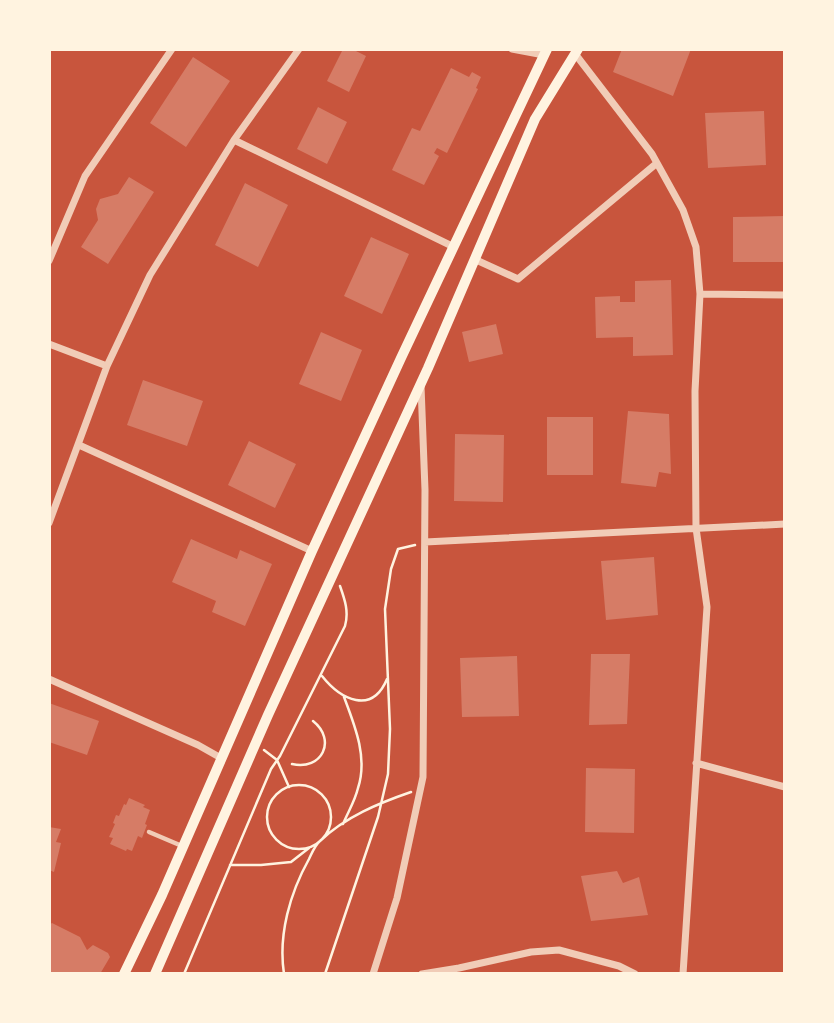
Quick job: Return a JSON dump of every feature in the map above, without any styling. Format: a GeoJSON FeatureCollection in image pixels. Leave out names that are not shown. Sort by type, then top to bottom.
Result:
{"type":"FeatureCollection","features":[{"type":"Feature","properties":{"kind":"main road"},"geometry":{"type":"LineString","coordinates":[[124,974],[162,895],[312,551],[546,52]]}},
{"type":"Feature","properties":{"kind":"main road"},"geometry":{"type":"LineString","coordinates":[[155,974],[255,744],[421,382],[535,118],[577,52]]}},
{"type":"Feature","properties":{"kind":"street"},"geometry":{"type":"LineString","coordinates":[[49,261],[85,176],[172,49]]}},
{"type":"Feature","properties":{"kind":"street"},"geometry":{"type":"LineString","coordinates":[[50,519],[107,366],[150,275],[234,140],[299,49]]}},
{"type":"Feature","properties":{"kind":"street"},"geometry":{"type":"LineString","coordinates":[[512,49],[546,52]]}},
{"type":"Feature","properties":{"kind":"street"},"geometry":{"type":"LineString","coordinates":[[577,52],[657,163],[683,210],[696,247],[700,294],[695,391],[696,528],[707,607],[683,974]]}},
{"type":"Feature","properties":{"kind":"street"},"geometry":{"type":"LineString","coordinates":[[234,140],[454,247]]}},
{"type":"Feature","properties":{"kind":"street"},"geometry":{"type":"LineString","coordinates":[[474,259],[518,279],[657,163]]}},
{"type":"Feature","properties":{"kind":"street"},"geometry":{"type":"LineString","coordinates":[[700,294],[785,295]]}},
{"type":"Feature","properties":{"kind":"street"},"geometry":{"type":"LineString","coordinates":[[49,344],[107,366]]}},
{"type":"Feature","properties":{"kind":"street"},"geometry":{"type":"LineString","coordinates":[[373,974],[397,898],[423,777],[425,542],[421,382]]}},
{"type":"Feature","properties":{"kind":"street"},"geometry":{"type":"LineString","coordinates":[[79,445],[312,551]]}},
{"type":"Feature","properties":{"kind":"street"},"geometry":{"type":"LineString","coordinates":[[425,542],[785,524]]}},
{"type":"Feature","properties":{"kind":"street"},"geometry":{"type":"LineString","coordinates":[[49,679],[198,745],[221,758]]}},
{"type":"Feature","properties":{"kind":"street"},"geometry":{"type":"LineString","coordinates":[[696,763],[785,786]]}},
{"type":"Feature","properties":{"kind":"street"},"geometry":{"type":"LineString","coordinates":[[422,974],[531,952],[559,950],[619,966],[635,974]]}},
{"type":"Feature","properties":{"kind":"lane"},"geometry":{"type":"LineString","coordinates":[[149,832],[183,846]]}},
{"type":"Feature","properties":{"kind":"path"},"geometry":{"type":"LineString","coordinates":[[326,974],[378,817],[388,774],[390,729],[385,608],[391,569],[398,549],[425,542]]}},
{"type":"Feature","properties":{"kind":"path"},"geometry":{"type":"LineString","coordinates":[[184,974],[271,769],[345,626],[348,616],[345,599],[334,570]]}},
{"type":"Feature","properties":{"kind":"path"},"geometry":{"type":"LineString","coordinates":[[322,675],[330,686],[344,697],[357,700],[373,698],[382,691],[388,676]]}},
{"type":"Feature","properties":{"kind":"path"},"geometry":{"type":"LineString","coordinates":[[343,824],[359,787],[362,754],[344,697]]}},
{"type":"Feature","properties":{"kind":"path"},"geometry":{"type":"LineString","coordinates":[[292,764],[300,766],[315,762],[325,748],[324,733],[313,721]]}},
{"type":"Feature","properties":{"kind":"path"},"geometry":{"type":"LineString","coordinates":[[255,744],[277,760],[289,786]]}},
{"type":"Feature","properties":{"kind":"path"},"geometry":{"type":"LineString","coordinates":[[305,785],[315,789],[328,805],[330,825],[325,835],[309,847],[298,849],[278,842],[267,824],[270,803],[276,794],[289,786],[305,785]]}},
{"type":"Feature","properties":{"kind":"path"},"geometry":{"type":"LineString","coordinates":[[230,865],[291,862],[343,824],[382,802],[421,789]]}},
{"type":"Feature","properties":{"kind":"path"},"geometry":{"type":"LineString","coordinates":[[284,974],[282,962],[286,921],[297,880],[318,842]]}},
{"type":"Feature","properties":{"kind":"building"},"geometry":{"type":"Polygon","coordinates":[[[343,49],[352,49],[366,56],[349,92],[327,81],[343,49]]]}},
{"type":"Feature","properties":{"kind":"building"},"geometry":{"type":"Polygon","coordinates":[[[622,49],[691,49],[673,96],[613,72],[622,49]]]}},
{"type":"Feature","properties":{"kind":"building"},"geometry":{"type":"Polygon","coordinates":[[[193,57],[230,81],[186,147],[150,123],[193,57]]]}},
{"type":"Feature","properties":{"kind":"building"},"geometry":{"type":"Polygon","coordinates":[[[451,68],[469,77],[472,72],[481,77],[476,88],[478,89],[447,153],[437,148],[434,153],[439,156],[424,185],[392,170],[412,128],[420,131],[451,68]]]}},
{"type":"Feature","properties":{"kind":"building"},"geometry":{"type":"Polygon","coordinates":[[[318,107],[347,122],[327,164],[297,149],[318,107]]]}},
{"type":"Feature","properties":{"kind":"building"},"geometry":{"type":"Polygon","coordinates":[[[764,111],[766,165],[708,168],[705,113],[764,111]]]}},
{"type":"Feature","properties":{"kind":"building"},"geometry":{"type":"Polygon","coordinates":[[[129,177],[154,192],[108,264],[81,247],[98,220],[96,209],[100,199],[118,194],[129,177]]]}},
{"type":"Feature","properties":{"kind":"building"},"geometry":{"type":"Polygon","coordinates":[[[245,183],[288,205],[258,267],[215,245],[245,183]]]}},
{"type":"Feature","properties":{"kind":"building"},"geometry":{"type":"Polygon","coordinates":[[[785,216],[785,262],[733,262],[733,217],[785,216]]]}},
{"type":"Feature","properties":{"kind":"building"},"geometry":{"type":"Polygon","coordinates":[[[371,237],[409,254],[382,314],[344,296],[371,237]]]}},
{"type":"Feature","properties":{"kind":"building"},"geometry":{"type":"Polygon","coordinates":[[[671,280],[673,355],[633,356],[633,337],[596,338],[595,297],[620,296],[620,302],[635,302],[635,281],[671,280]]]}},
{"type":"Feature","properties":{"kind":"building"},"geometry":{"type":"Polygon","coordinates":[[[496,324],[503,354],[469,362],[462,332],[496,324]]]}},
{"type":"Feature","properties":{"kind":"building"},"geometry":{"type":"Polygon","coordinates":[[[321,332],[362,350],[341,401],[299,384],[321,332]]]}},
{"type":"Feature","properties":{"kind":"building"},"geometry":{"type":"Polygon","coordinates":[[[143,380],[203,401],[187,446],[127,425],[143,380]]]}},
{"type":"Feature","properties":{"kind":"building"},"geometry":{"type":"Polygon","coordinates":[[[628,411],[669,414],[671,474],[659,472],[656,487],[621,483],[628,411]]]}},
{"type":"Feature","properties":{"kind":"building"},"geometry":{"type":"Polygon","coordinates":[[[547,417],[593,417],[593,475],[547,475],[547,417]]]}},
{"type":"Feature","properties":{"kind":"building"},"geometry":{"type":"Polygon","coordinates":[[[455,434],[504,435],[503,502],[454,501],[455,434]]]}},
{"type":"Feature","properties":{"kind":"building"},"geometry":{"type":"Polygon","coordinates":[[[249,441],[296,464],[275,508],[228,485],[249,441]]]}},
{"type":"Feature","properties":{"kind":"building"},"geometry":{"type":"Polygon","coordinates":[[[191,539],[237,559],[240,550],[272,564],[245,626],[212,612],[216,601],[172,582],[191,539]]]}},
{"type":"Feature","properties":{"kind":"building"},"geometry":{"type":"Polygon","coordinates":[[[654,557],[658,615],[606,620],[601,561],[654,557]]]}},
{"type":"Feature","properties":{"kind":"building"},"geometry":{"type":"Polygon","coordinates":[[[591,654],[630,654],[627,724],[589,725],[591,654]]]}},
{"type":"Feature","properties":{"kind":"building"},"geometry":{"type":"Polygon","coordinates":[[[517,656],[519,716],[462,717],[460,658],[517,656]]]}},
{"type":"Feature","properties":{"kind":"building"},"geometry":{"type":"Polygon","coordinates":[[[49,703],[99,721],[87,755],[49,742],[49,703]]]}},
{"type":"Feature","properties":{"kind":"building"},"geometry":{"type":"Polygon","coordinates":[[[586,768],[635,769],[634,833],[585,832],[586,768]]]}},
{"type":"Feature","properties":{"kind":"building"},"geometry":{"type":"Polygon","coordinates":[[[129,798],[150,810],[142,838],[138,836],[132,851],[126,851],[110,844],[113,838],[109,837],[116,815],[119,816],[129,798]]]}},
{"type":"Feature","properties":{"kind":"building"},"geometry":{"type":"Polygon","coordinates":[[[49,827],[61,829],[56,842],[61,843],[54,872],[49,870],[49,827]]]}},
{"type":"Feature","properties":{"kind":"building"},"geometry":{"type":"Polygon","coordinates":[[[617,871],[623,883],[639,877],[648,915],[591,921],[581,876],[617,871]]]}},
{"type":"Feature","properties":{"kind":"building"},"geometry":{"type":"Polygon","coordinates":[[[52,923],[80,937],[87,950],[93,945],[108,953],[110,957],[100,974],[49,974],[49,925],[52,923]]]}}]}
